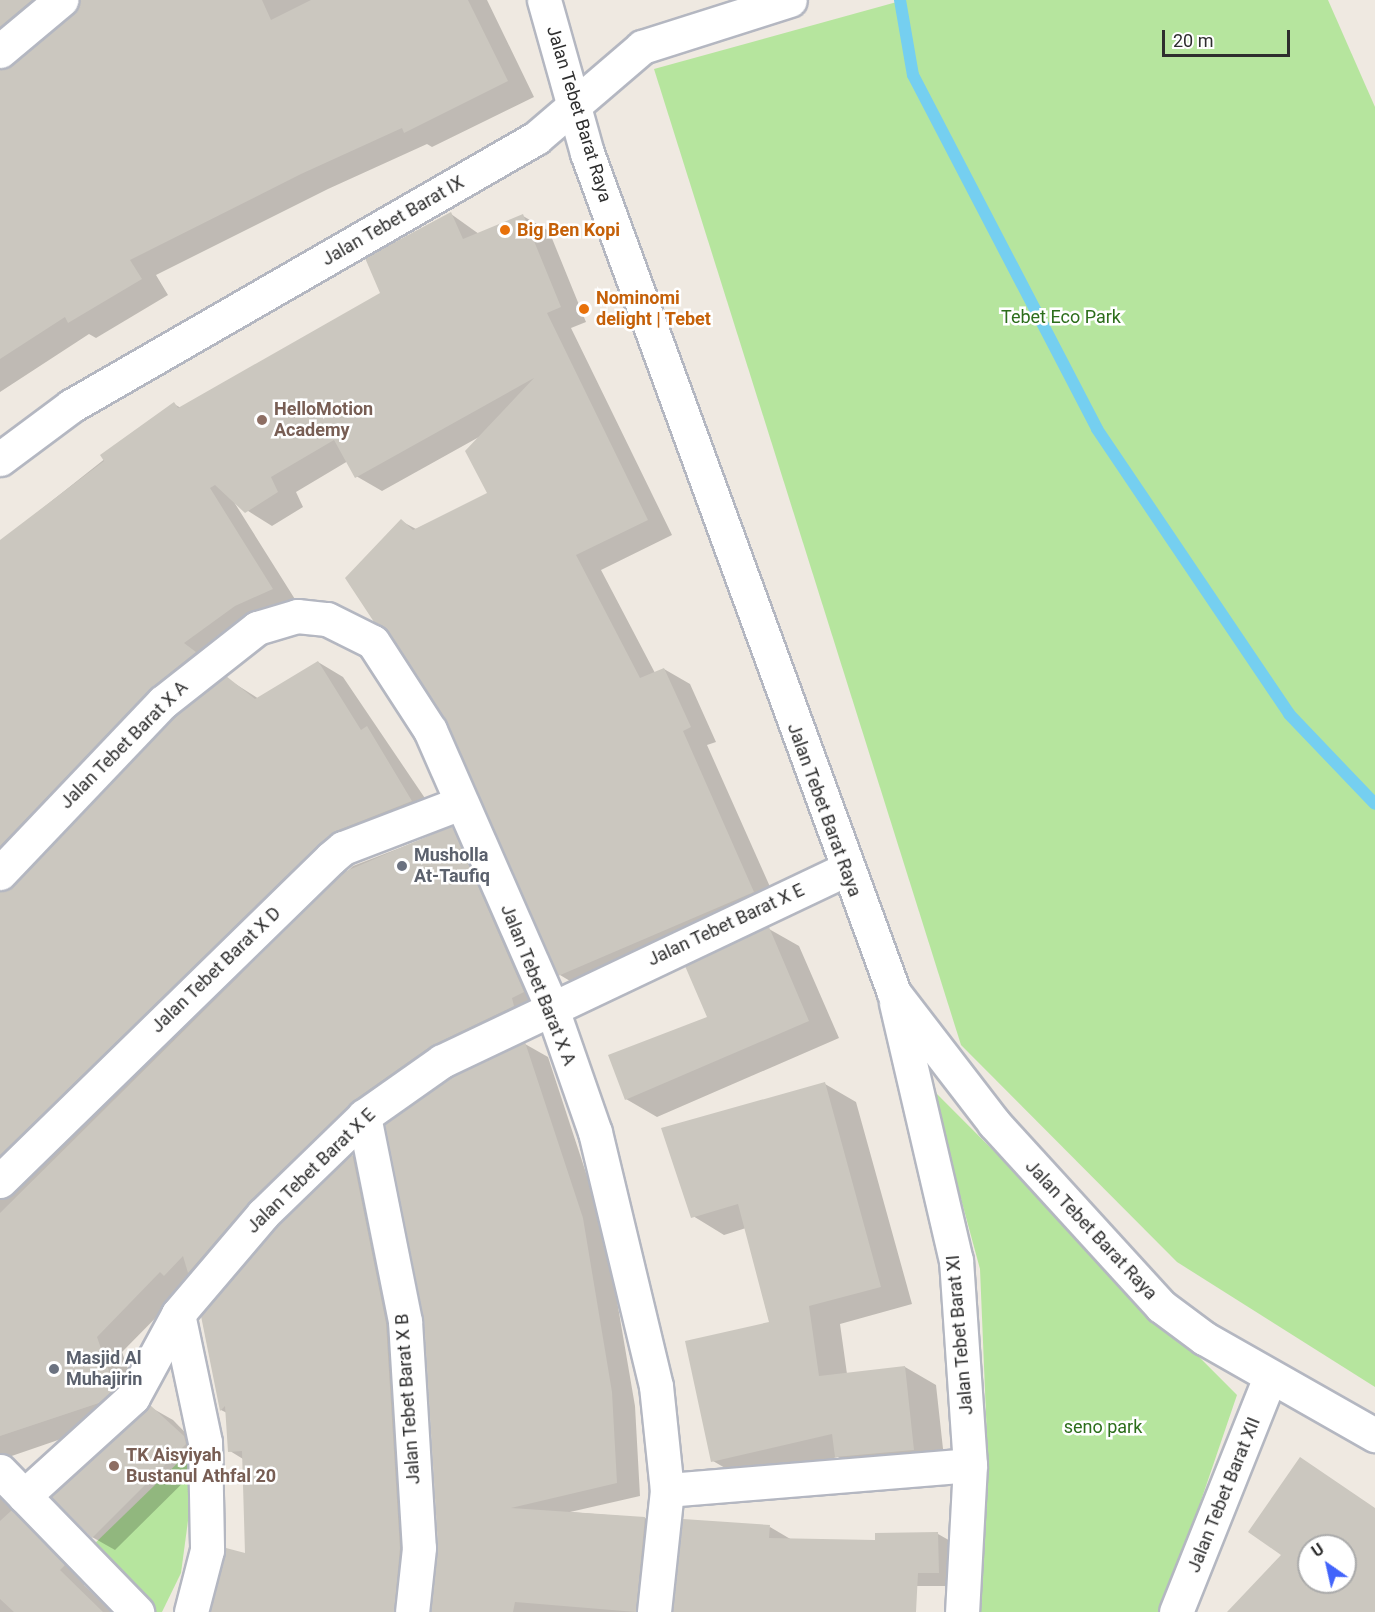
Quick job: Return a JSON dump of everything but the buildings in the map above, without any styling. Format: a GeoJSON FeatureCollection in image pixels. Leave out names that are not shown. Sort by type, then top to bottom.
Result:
{"type":"FeatureCollection","features":[{"type":"Feature","properties":{"kind":"street"},"geometry":{"type":"LineString","coordinates":[[0,51],[61,0]]}},
{"type":"Feature","properties":{"kind":"street","name":"Jalan Tebet Barat Raya"},"geometry":{"type":"LineString","coordinates":[[544,0],[574,109],[845,870],[894,993],[994,1123],[1125,1270],[1204,1338],[1375,1435]]}},
{"type":"Feature","properties":{"kind":"street","name":"Jalan Tebet Barat IX"},"geometry":{"type":"LineString","coordinates":[[0,459],[71,406],[536,138],[574,109],[642,47],[790,0]]}},
{"type":"Feature","properties":{"kind":"street","name":"Jalan Tebet Barat X A"},"geometry":{"type":"LineString","coordinates":[[0,873],[204,666],[256,628],[297,616],[327,619],[373,642],[430,729],[460,803],[551,1006],[595,1132],[625,1248],[656,1386],[667,1490],[654,1612]]}},
{"type":"Feature","properties":{"kind":"street","name":"Jalan Tebet Barat X D"},"geometry":{"type":"LineString","coordinates":[[0,1181],[343,848],[460,803]]}},
{"type":"Feature","properties":{"kind":"street","name":"Jalan Tebet Barat X E"},"geometry":{"type":"LineString","coordinates":[[24,1496],[133,1397],[178,1314],[263,1214],[364,1116],[442,1061],[551,1006],[845,870]]}},
{"type":"Feature","properties":{"kind":"street","name":"Jalan Tebet Barat XI"},"geometry":{"type":"LineString","coordinates":[[894,993],[956,1260],[970,1465],[962,1612]]}},
{"type":"Feature","properties":{"kind":"street","name":"Jalan Tebet Barat X B"},"geometry":{"type":"LineString","coordinates":[[364,1116],[405,1321],[419,1548],[412,1612]]}},
{"type":"Feature","properties":{"kind":"street"},"geometry":{"type":"LineString","coordinates":[[178,1314],[205,1442],[207,1550],[191,1612]]}},
{"type":"Feature","properties":{"kind":"street","name":"Jalan Tebet Barat XII"},"geometry":{"type":"LineString","coordinates":[[1176,1612],[1270,1377]]}},
{"type":"Feature","properties":{"kind":"street"},"geometry":{"type":"LineString","coordinates":[[667,1490],[970,1465]]}},
{"type":"Feature","properties":{"kind":"street"},"geometry":{"type":"LineString","coordinates":[[0,1471],[137,1612]]}},
{"type":"Feature","properties":{"kind":"green space","name":"Tebet Eco Park"},"geometry":{"type":"Polygon","coordinates":[[[904,0],[1328,0],[1375,107],[1375,1387],[1177,1262],[961,1045],[654,69],[904,0]]]}},
{"type":"Feature","properties":{"kind":"green space","name":"seno park"},"geometry":{"type":"Polygon","coordinates":[[[931,1088],[1237,1395],[1163,1612],[976,1612],[988,1463],[980,1269],[931,1088]]]}},
{"type":"Feature","properties":{"kind":"green space"},"geometry":{"type":"Polygon","coordinates":[[[190,1451],[194,1476],[181,1573],[162,1612],[154,1612],[89,1549],[190,1451]]]}},
{"type":"Feature","properties":{"kind":"waterway"},"geometry":{"type":"LineString","coordinates":[[900,0],[913,75],[1097,429],[1289,714],[1375,804]]}},
{"type":"Feature","properties":{"kind":"place","name":"Big Ben Kopi"},"geometry":{"type":"Point","coordinates":[505,230]}},
{"type":"Feature","properties":{"kind":"place","name":"Nominomi delight | Tebet"},"geometry":{"type":"Point","coordinates":[584,309]}},
{"type":"Feature","properties":{"kind":"place","name":"HelloMotion Academy"},"geometry":{"type":"Point","coordinates":[262,420]}},
{"type":"Feature","properties":{"kind":"place","name":"Musholla At-Taufiq"},"geometry":{"type":"Point","coordinates":[402,866]}},
{"type":"Feature","properties":{"kind":"place","name":"Masjid Al Muhajirin"},"geometry":{"type":"Point","coordinates":[54,1369]}},
{"type":"Feature","properties":{"kind":"place","name":"TK Aisyiyah Bustanul Athfal 20"},"geometry":{"type":"Point","coordinates":[114,1466]}}]}
